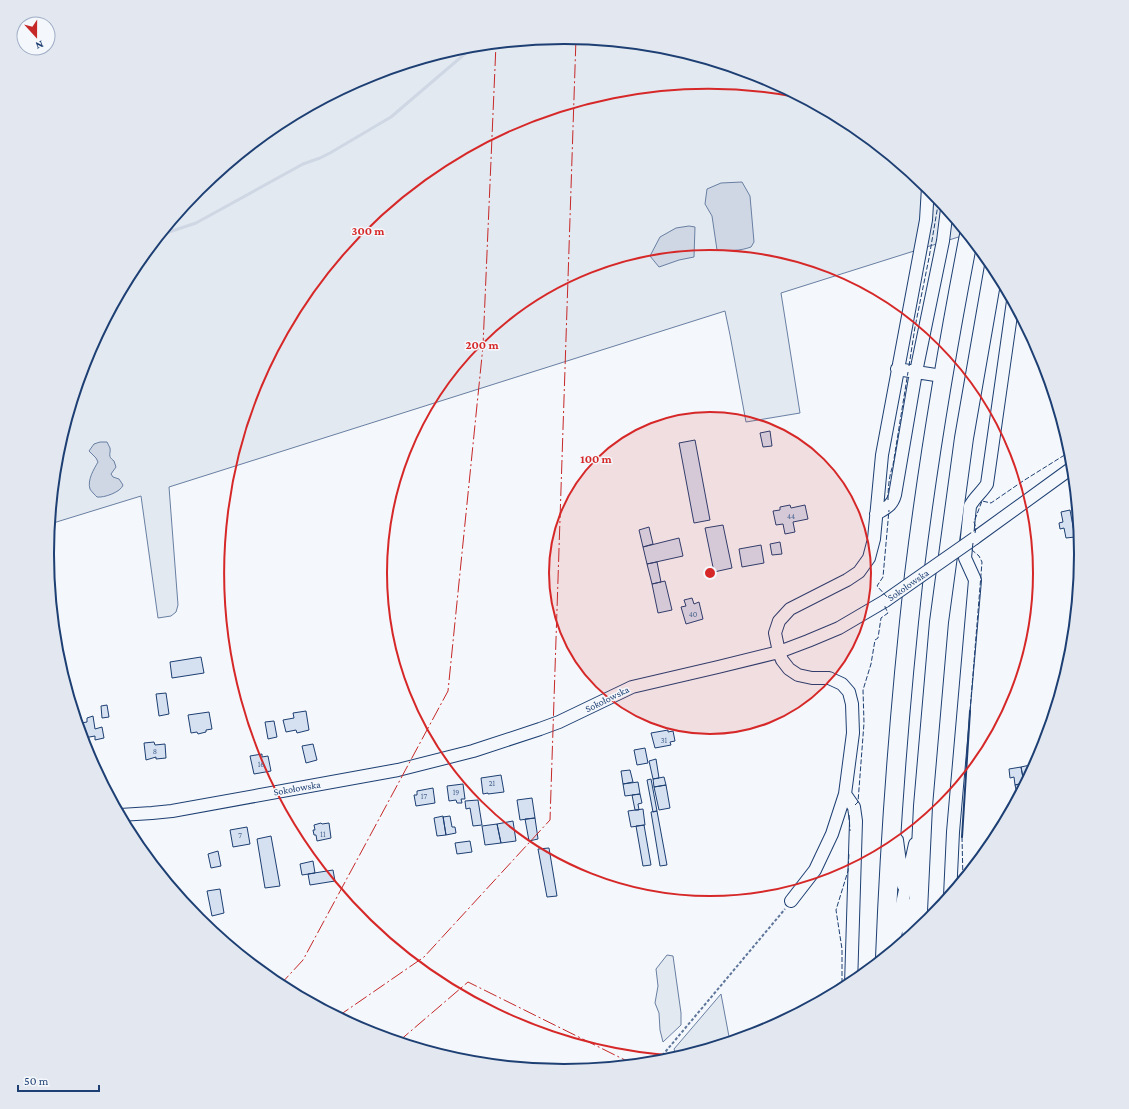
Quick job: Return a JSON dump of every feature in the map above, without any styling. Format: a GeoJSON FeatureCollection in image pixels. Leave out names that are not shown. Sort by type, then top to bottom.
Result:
{"type":"FeatureCollection","features":[{"type":"Feature","properties":{"kind":"highway"},"geometry":{"type":"LineString","coordinates":[[885,951],[893,805],[914,574],[942,376],[968,241]]}},
{"type":"Feature","properties":{"kind":"highway"},"geometry":{"type":"LineString","coordinates":[[917,922],[923,806],[939,622],[964,438],[992,276]]}},
{"type":"Feature","properties":{"kind":"street"},"geometry":{"type":"LineString","coordinates":[[791,901],[815,870],[832,834],[845,794],[853,733],[852,704],[849,692],[842,684],[829,678],[812,678],[798,674],[789,669],[782,660],[775,633],[779,621],[790,610],[847,580],[859,572],[869,558],[874,539],[882,455],[926,220],[927,197]]}},
{"type":"Feature","properties":{"kind":"street"},"geometry":{"type":"LineString","coordinates":[[876,514],[889,507],[893,502],[895,495],[916,372],[943,241],[946,216]]}},
{"type":"Feature","properties":{"kind":"street"},"geometry":{"type":"LineString","coordinates":[[950,888],[953,832],[975,580],[965,558],[970,506],[974,498],[984,489],[986,484],[1012,309]]}},
{"type":"Feature","properties":{"kind":"street"},"geometry":{"type":"LineString","coordinates":[[897,369],[942,376]]}},
{"type":"Feature","properties":{"kind":"street","name":"Sokołowska"},"geometry":{"type":"LineString","coordinates":[[125,815],[172,811],[398,770],[447,758],[540,729],[588,709],[632,687],[779,652],[839,628],[885,601],[1068,471]]}},
{"type":"Feature","properties":{"kind":"street"},"geometry":{"type":"LineString","coordinates":[[845,794],[854,807],[856,821],[851,977]]}},
{"type":"Feature","properties":{"kind":"street"},"geometry":{"type":"LineString","coordinates":[[893,805],[908,931]]}},
{"type":"Feature","properties":{"kind":"street"},"geometry":{"type":"LineString","coordinates":[[893,945],[923,806]]}},
{"type":"Feature","properties":{"kind":"path"},"geometry":{"type":"LineString","coordinates":[[662,1055],[791,901]]}},
{"type":"Feature","properties":{"kind":"shaded area"},"geometry":{"type":"Polygon","coordinates":[[[531,45],[598,45],[631,48],[697,61],[760,83],[820,112],[848,130],[875,149],[901,171],[948,218],[963,236],[781,293],[800,413],[746,422],[725,311],[169,487],[178,605],[176,612],[171,616],[158,618],[141,496],[55,522],[58,488],[71,422],[93,359],[122,299],[159,244],[181,218],[228,171],[254,149],[309,112],[369,83],[400,71],[432,61],[465,54],[498,48],[531,45]]]}},
{"type":"Feature","properties":{"kind":"shaded area"},"geometry":{"type":"Polygon","coordinates":[[[742,182],[750,196],[754,242],[751,247],[743,249],[730,251],[717,250],[712,216],[705,204],[707,189],[721,183],[742,182]]]}},
{"type":"Feature","properties":{"kind":"shaded area"},"geometry":{"type":"Polygon","coordinates":[[[689,226],[695,227],[694,257],[679,260],[659,267],[650,256],[660,237],[676,228],[689,226]]]}},
{"type":"Feature","properties":{"kind":"shaded area"},"geometry":{"type":"Polygon","coordinates":[[[107,442],[110,448],[110,456],[116,467],[111,474],[113,477],[119,479],[123,485],[119,490],[104,497],[97,497],[89,486],[91,475],[98,462],[89,451],[94,444],[107,442]]]}},
{"type":"Feature","properties":{"kind":"shaded area"},"geometry":{"type":"Polygon","coordinates":[[[667,955],[673,956],[681,1013],[681,1025],[663,1042],[660,1030],[659,1013],[655,1003],[658,986],[656,969],[667,955]]]}},
{"type":"Feature","properties":{"kind":"shaded area"},"geometry":{"type":"Polygon","coordinates":[[[721,994],[729,1038],[697,1048],[675,1053],[674,1049],[721,994]]]}},
{"type":"Feature","properties":{"kind":"building"},"geometry":{"type":"Polygon","coordinates":[[[770,431],[772,446],[763,447],[760,433],[770,431]]]}},
{"type":"Feature","properties":{"kind":"building"},"geometry":{"type":"Polygon","coordinates":[[[695,440],[710,520],[694,523],[679,443],[695,440]]]}},
{"type":"Feature","properties":{"kind":"building"},"geometry":{"type":"Polygon","coordinates":[[[790,505],[791,508],[805,505],[808,519],[793,522],[795,532],[785,534],[783,524],[776,525],[773,511],[780,510],[780,507],[790,505]]]}},
{"type":"Feature","properties":{"kind":"building"},"geometry":{"type":"Polygon","coordinates":[[[1070,510],[1074,537],[1066,538],[1064,528],[1060,529],[1059,523],[1063,522],[1061,512],[1070,510]]]}},
{"type":"Feature","properties":{"kind":"building"},"geometry":{"type":"Polygon","coordinates":[[[723,525],[732,568],[714,572],[705,528],[723,525]]]}},
{"type":"Feature","properties":{"kind":"building"},"geometry":{"type":"Polygon","coordinates":[[[649,527],[653,544],[643,547],[639,530],[649,527]]]}},
{"type":"Feature","properties":{"kind":"building"},"geometry":{"type":"Polygon","coordinates":[[[679,538],[683,556],[647,564],[643,547],[679,538]]]}},
{"type":"Feature","properties":{"kind":"building"},"geometry":{"type":"Polygon","coordinates":[[[780,542],[782,554],[772,555],[770,544],[780,542]]]}},
{"type":"Feature","properties":{"kind":"building"},"geometry":{"type":"Polygon","coordinates":[[[761,545],[764,563],[742,567],[739,549],[761,545]]]}},
{"type":"Feature","properties":{"kind":"building"},"geometry":{"type":"Polygon","coordinates":[[[657,562],[661,582],[652,584],[647,564],[657,562]]]}},
{"type":"Feature","properties":{"kind":"building"},"geometry":{"type":"Polygon","coordinates":[[[665,581],[672,610],[658,613],[652,584],[665,581]]]}},
{"type":"Feature","properties":{"kind":"building"},"geometry":{"type":"Polygon","coordinates":[[[692,598],[694,604],[699,602],[703,619],[686,624],[681,607],[686,606],[684,600],[692,598]]]}},
{"type":"Feature","properties":{"kind":"building"},"geometry":{"type":"Polygon","coordinates":[[[201,657],[204,673],[172,678],[170,662],[201,657]]]}},
{"type":"Feature","properties":{"kind":"building"},"geometry":{"type":"Polygon","coordinates":[[[166,693],[169,714],[159,716],[156,694],[166,693]]]}},
{"type":"Feature","properties":{"kind":"building"},"geometry":{"type":"Polygon","coordinates":[[[107,705],[109,717],[102,718],[101,706],[107,705]]]}},
{"type":"Feature","properties":{"kind":"building"},"geometry":{"type":"Polygon","coordinates":[[[306,711],[309,730],[297,733],[296,730],[286,732],[283,720],[294,718],[293,713],[306,711]]]}},
{"type":"Feature","properties":{"kind":"building"},"geometry":{"type":"Polygon","coordinates":[[[209,712],[212,729],[198,734],[197,732],[191,733],[188,715],[209,712]]]}},
{"type":"Feature","properties":{"kind":"building"},"geometry":{"type":"Polygon","coordinates":[[[93,716],[95,729],[102,727],[104,738],[95,740],[95,736],[88,737],[82,723],[87,722],[87,718],[93,716]]]}},
{"type":"Feature","properties":{"kind":"building"},"geometry":{"type":"Polygon","coordinates":[[[274,721],[277,737],[268,739],[265,722],[274,721]]]}},
{"type":"Feature","properties":{"kind":"building"},"geometry":{"type":"Polygon","coordinates":[[[668,730],[668,732],[673,731],[675,741],[670,742],[671,745],[655,748],[651,733],[668,730]]]}},
{"type":"Feature","properties":{"kind":"building"},"geometry":{"type":"Polygon","coordinates":[[[154,742],[155,745],[165,744],[166,758],[156,759],[156,757],[146,760],[144,743],[154,742]]]}},
{"type":"Feature","properties":{"kind":"building"},"geometry":{"type":"Polygon","coordinates":[[[313,744],[317,760],[306,763],[302,746],[313,744]]]}},
{"type":"Feature","properties":{"kind":"building"},"geometry":{"type":"Polygon","coordinates":[[[645,748],[648,763],[637,765],[634,750],[645,748]]]}},
{"type":"Feature","properties":{"kind":"building"},"geometry":{"type":"Polygon","coordinates":[[[262,754],[262,757],[268,756],[271,771],[254,774],[250,756],[262,754]]]}},
{"type":"Feature","properties":{"kind":"building"},"geometry":{"type":"Polygon","coordinates":[[[656,759],[659,778],[653,779],[649,761],[656,759]]]}},
{"type":"Feature","properties":{"kind":"building"},"geometry":{"type":"Polygon","coordinates":[[[1029,765],[1023,778],[1021,767],[1029,765]]]}},
{"type":"Feature","properties":{"kind":"building"},"geometry":{"type":"Polygon","coordinates":[[[1021,767],[1023,778],[1020,784],[1015,785],[1014,777],[1010,778],[1009,769],[1021,767]]]}},
{"type":"Feature","properties":{"kind":"building"},"geometry":{"type":"Polygon","coordinates":[[[630,770],[633,782],[623,784],[621,771],[630,770]]]}},
{"type":"Feature","properties":{"kind":"building"},"geometry":{"type":"Polygon","coordinates":[[[501,775],[504,792],[483,794],[481,778],[501,775]]]}},
{"type":"Feature","properties":{"kind":"building"},"geometry":{"type":"Polygon","coordinates":[[[664,777],[666,785],[654,787],[653,779],[664,777]]]}},
{"type":"Feature","properties":{"kind":"building"},"geometry":{"type":"Polygon","coordinates":[[[651,779],[657,811],[653,812],[647,780],[651,779]]]}},
{"type":"Feature","properties":{"kind":"building"},"geometry":{"type":"Polygon","coordinates":[[[638,782],[640,794],[625,796],[623,784],[638,782]]]}},
{"type":"Feature","properties":{"kind":"building"},"geometry":{"type":"Polygon","coordinates":[[[463,784],[465,799],[461,799],[462,803],[457,803],[456,800],[449,801],[447,786],[463,784]]]}},
{"type":"Feature","properties":{"kind":"building"},"geometry":{"type":"Polygon","coordinates":[[[1020,784],[1016,791],[1015,785],[1020,784]]]}},
{"type":"Feature","properties":{"kind":"building"},"geometry":{"type":"Polygon","coordinates":[[[666,785],[670,808],[659,810],[654,787],[666,785]]]}},
{"type":"Feature","properties":{"kind":"building"},"geometry":{"type":"Polygon","coordinates":[[[433,788],[435,803],[416,806],[414,795],[417,795],[417,791],[433,788]]]}},
{"type":"Feature","properties":{"kind":"building"},"geometry":{"type":"Polygon","coordinates":[[[640,794],[642,803],[638,804],[639,810],[635,810],[632,795],[640,794]]]}},
{"type":"Feature","properties":{"kind":"building"},"geometry":{"type":"Polygon","coordinates":[[[532,798],[535,818],[520,820],[517,800],[532,798]]]}},
{"type":"Feature","properties":{"kind":"building"},"geometry":{"type":"Polygon","coordinates":[[[478,800],[482,825],[473,826],[470,808],[466,809],[465,801],[478,800]]]}},
{"type":"Feature","properties":{"kind":"building"},"geometry":{"type":"Polygon","coordinates":[[[643,809],[645,825],[631,827],[628,811],[643,809]]]}},
{"type":"Feature","properties":{"kind":"building"},"geometry":{"type":"Polygon","coordinates":[[[657,811],[667,865],[660,866],[651,812],[657,811]]]}},
{"type":"Feature","properties":{"kind":"building"},"geometry":{"type":"Polygon","coordinates":[[[443,816],[446,835],[437,836],[434,818],[443,816]]]}},
{"type":"Feature","properties":{"kind":"building"},"geometry":{"type":"Polygon","coordinates":[[[450,816],[452,827],[455,827],[456,833],[446,835],[443,817],[450,816]]]}},
{"type":"Feature","properties":{"kind":"building"},"geometry":{"type":"Polygon","coordinates":[[[535,818],[538,839],[529,841],[525,819],[535,818]]]}},
{"type":"Feature","properties":{"kind":"building"},"geometry":{"type":"Polygon","coordinates":[[[513,821],[516,841],[501,843],[497,824],[513,821]]]}},
{"type":"Feature","properties":{"kind":"building"},"geometry":{"type":"Polygon","coordinates":[[[329,823],[331,838],[317,841],[313,830],[315,830],[314,825],[329,823]]]}},
{"type":"Feature","properties":{"kind":"building"},"geometry":{"type":"Polygon","coordinates":[[[497,824],[501,843],[485,845],[482,826],[497,824]]]}},
{"type":"Feature","properties":{"kind":"building"},"geometry":{"type":"Polygon","coordinates":[[[644,825],[651,865],[643,866],[636,826],[644,825]]]}},
{"type":"Feature","properties":{"kind":"building"},"geometry":{"type":"Polygon","coordinates":[[[247,827],[250,844],[233,847],[230,830],[247,827]]]}},
{"type":"Feature","properties":{"kind":"building"},"geometry":{"type":"Polygon","coordinates":[[[271,836],[280,886],[265,888],[257,839],[271,836]]]}},
{"type":"Feature","properties":{"kind":"building"},"geometry":{"type":"Polygon","coordinates":[[[470,841],[472,852],[457,854],[455,843],[470,841]]]}},
{"type":"Feature","properties":{"kind":"building"},"geometry":{"type":"Polygon","coordinates":[[[549,848],[557,896],[547,897],[538,849],[549,848]]]}},
{"type":"Feature","properties":{"kind":"building"},"geometry":{"type":"Polygon","coordinates":[[[218,851],[221,866],[211,868],[208,854],[218,851]]]}},
{"type":"Feature","properties":{"kind":"building"},"geometry":{"type":"Polygon","coordinates":[[[313,861],[315,873],[302,875],[300,864],[313,861]]]}},
{"type":"Feature","properties":{"kind":"building"},"geometry":{"type":"Polygon","coordinates":[[[333,870],[335,881],[310,885],[308,874],[333,870]]]}},
{"type":"Feature","properties":{"kind":"building"},"geometry":{"type":"Polygon","coordinates":[[[220,889],[224,913],[212,916],[207,891],[220,889]]]}},
{"type":"Feature","properties":{"kind":"waterway"},"geometry":{"type":"LineString","coordinates":[[169,232],[196,223],[303,164],[330,153],[391,117],[465,54]]}},
{"type":"Feature","properties":{"kind":"fence"},"geometry":{"type":"LineString","coordinates":[[909,366],[938,207]]}},
{"type":"Feature","properties":{"kind":"fence"},"geometry":{"type":"LineString","coordinates":[[888,500],[890,478],[908,372]]}},
{"type":"Feature","properties":{"kind":"fence"},"geometry":{"type":"LineString","coordinates":[[975,533],[976,528],[974,522],[982,501],[991,503],[1065,455]]}},
{"type":"Feature","properties":{"kind":"fence"},"geometry":{"type":"LineString","coordinates":[[887,597],[877,586],[883,577],[889,510]]}},
{"type":"Feature","properties":{"kind":"fence"},"geometry":{"type":"LineString","coordinates":[[970,711],[982,562],[979,556],[972,550],[973,543]]}},
{"type":"Feature","properties":{"kind":"fence"},"geometry":{"type":"LineString","coordinates":[[855,805],[858,802],[864,723],[863,690],[871,664],[875,640],[878,638],[881,618],[888,613],[885,605]]}},
{"type":"Feature","properties":{"kind":"fence"},"geometry":{"type":"LineString","coordinates":[[849,815],[850,831]]}},
{"type":"Feature","properties":{"kind":"fence"},"geometry":{"type":"LineString","coordinates":[[962,837],[963,873]]}},
{"type":"Feature","properties":{"kind":"fence"},"geometry":{"type":"LineString","coordinates":[[842,983],[842,949],[836,910],[848,871],[849,853]]}},
{"type":"Feature","properties":{"kind":"wall"},"geometry":{"type":"LineString","coordinates":[[962,837],[970,711]]}},
{"type":"Feature","properties":{"kind":"power"},"geometry":{"type":"LineString","coordinates":[[342,1013],[424,957],[550,820],[576,44]]}},
{"type":"Feature","properties":{"kind":"power"},"geometry":{"type":"LineString","coordinates":[[284,981],[303,960],[448,691],[483,346],[496,48]]}},
{"type":"Feature","properties":{"kind":"power"},"geometry":{"type":"LineString","coordinates":[[402,1039],[468,982],[628,1061]]}}]}
